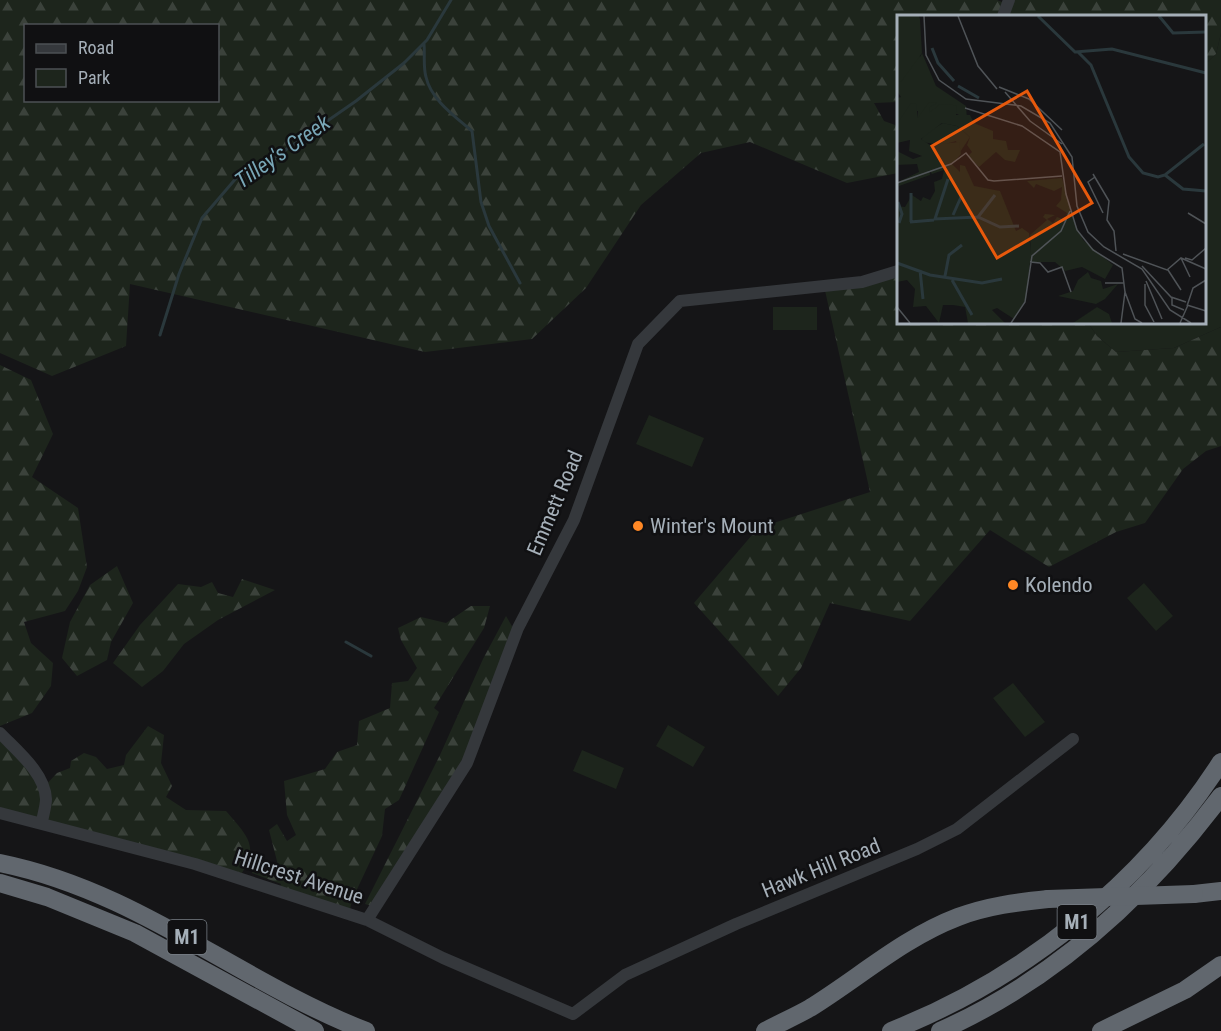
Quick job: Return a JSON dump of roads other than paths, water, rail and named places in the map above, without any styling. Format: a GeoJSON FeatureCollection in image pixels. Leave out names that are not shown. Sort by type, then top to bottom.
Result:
{"type":"FeatureCollection","features":[{"type":"Feature","properties":{"kind":"highway","name":"M1"},"geometry":{"type":"LineString","coordinates":[[891,1031],[986,986],[1070,929],[1106,898],[1146,857],[1180,818],[1221,762]]}},
{"type":"Feature","properties":{"kind":"highway","name":"M1"},"geometry":{"type":"LineString","coordinates":[[940,1031],[1012,992],[1087,939],[1125,907],[1163,868],[1221,796]]}},
{"type":"Feature","properties":{"kind":"highway","name":"M1"},"geometry":{"type":"LineString","coordinates":[[0,863],[58,878],[106,896],[154,919],[297,999],[366,1031]]}},
{"type":"Feature","properties":{"kind":"highway","name":"M1"},"geometry":{"type":"LineString","coordinates":[[0,883],[86,911],[144,937],[315,1031]]}},
{"type":"Feature","properties":{"kind":"highway","name":"M1"},"geometry":{"type":"LineString","coordinates":[[765,1031],[809,1008],[892,950],[959,916],[996,906],[1048,899],[1221,891]]}},
{"type":"Feature","properties":{"kind":"highway"},"geometry":{"type":"LineString","coordinates":[[144,937],[240,1000],[294,1031]]}},
{"type":"Feature","properties":{"kind":"highway"},"geometry":{"type":"LineString","coordinates":[[1101,1031],[1185,990],[1221,965]]}},
{"type":"Feature","properties":{"kind":"street"},"geometry":{"type":"LineString","coordinates":[[1003,15],[1009,0]]}},
{"type":"Feature","properties":{"kind":"street","name":"Emmett Road"},"geometry":{"type":"LineString","coordinates":[[367,920],[467,763],[518,628],[574,520],[638,344],[680,301],[862,282],[897,271]]}},
{"type":"Feature","properties":{"kind":"street"},"geometry":{"type":"LineString","coordinates":[[0,733],[34,770],[40,781],[46,798],[42,822]]}},
{"type":"Feature","properties":{"kind":"street","name":"Hawk Hill Road"},"geometry":{"type":"LineString","coordinates":[[573,1014],[625,975],[736,924],[917,849],[957,829],[1060,746],[1073,739]]}},
{"type":"Feature","properties":{"kind":"street","name":"Hillcrest Avenue"},"geometry":{"type":"LineString","coordinates":[[0,813],[42,822],[195,864],[367,920],[443,958],[573,1014]]}},
{"type":"Feature","properties":{"kind":"waterway","name":"Tilley's Creek"},"geometry":{"type":"LineString","coordinates":[[160,335],[179,274],[202,218],[238,176],[274,158],[356,101],[404,63],[427,40],[451,0]]}},
{"type":"Feature","properties":{"kind":"waterway"},"geometry":{"type":"LineString","coordinates":[[424,44],[425,73],[433,93],[472,131],[481,202],[489,226],[520,283]]}},
{"type":"Feature","properties":{"kind":"waterway"},"geometry":{"type":"LineString","coordinates":[[346,642],[371,656]]}},
{"type":"Feature","properties":{"kind":"place","name":"Winter's Mount"},"geometry":{"type":"Point","coordinates":[638,526]}},
{"type":"Feature","properties":{"kind":"place","name":"Kolendo"},"geometry":{"type":"Point","coordinates":[1013,585]}}]}
